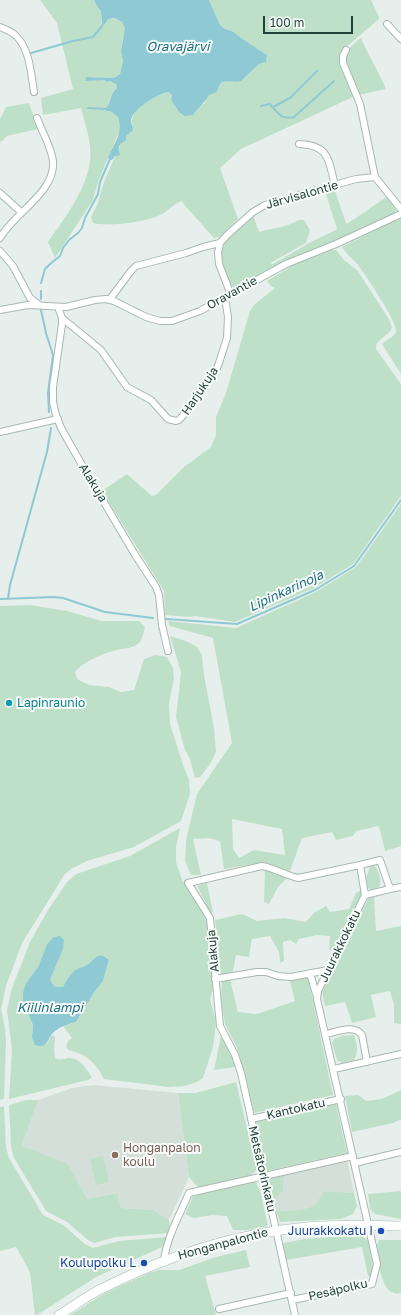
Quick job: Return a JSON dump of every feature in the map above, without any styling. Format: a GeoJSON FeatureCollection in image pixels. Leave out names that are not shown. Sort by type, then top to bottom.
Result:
{"type":"FeatureCollection","features":[{"type":"Feature","properties":{"kind":"street"},"geometry":{"type":"LineString","coordinates":[[387,24],[401,39]]}},
{"type":"Feature","properties":{"kind":"street"},"geometry":{"type":"LineString","coordinates":[[0,27],[14,34],[24,47],[34,92]]}},
{"type":"Feature","properties":{"kind":"street"},"geometry":{"type":"LineString","coordinates":[[346,50],[343,56],[343,63],[360,104],[375,177],[401,209]]}},
{"type":"Feature","properties":{"kind":"street"},"geometry":{"type":"LineString","coordinates":[[0,238],[9,225],[44,189],[52,172],[51,154],[37,118]]}},
{"type":"Feature","properties":{"kind":"street"},"geometry":{"type":"LineString","coordinates":[[299,144],[315,146],[325,153],[335,185]]}},
{"type":"Feature","properties":{"kind":"street","name":"Järvisalontie"},"geometry":{"type":"LineString","coordinates":[[220,243],[227,234],[258,208],[335,185],[375,177]]}},
{"type":"Feature","properties":{"kind":"street"},"geometry":{"type":"LineString","coordinates":[[0,193],[21,212]]}},
{"type":"Feature","properties":{"kind":"street","name":"Oravantie"},"geometry":{"type":"LineString","coordinates":[[110,299],[146,317],[166,322],[172,321],[187,316],[228,296],[286,264],[356,235],[401,214]]}},
{"type":"Feature","properties":{"kind":"street"},"geometry":{"type":"LineString","coordinates":[[0,310],[38,304],[58,307],[73,306],[100,299],[110,299],[136,266],[220,243],[218,253],[219,264],[228,296]]}},
{"type":"Feature","properties":{"kind":"street"},"geometry":{"type":"LineString","coordinates":[[0,251],[13,266],[30,298],[38,304]]}},
{"type":"Feature","properties":{"kind":"street","name":"Harjukuja"},"geometry":{"type":"LineString","coordinates":[[62,318],[102,350],[127,387],[151,400],[168,419],[176,421],[179,420],[187,411],[217,368],[227,338],[228,296]]}},
{"type":"Feature","properties":{"kind":"street","name":"Alakuja"},"geometry":{"type":"LineString","coordinates":[[58,307],[62,318],[53,387],[53,402],[58,419],[86,471],[134,553],[156,587],[159,595],[162,625],[168,651]]}},
{"type":"Feature","properties":{"kind":"street"},"geometry":{"type":"LineString","coordinates":[[0,432],[58,419]]}},
{"type":"Feature","properties":{"kind":"street"},"geometry":{"type":"LineString","coordinates":[[390,890],[380,860],[360,865],[366,895],[390,890],[401,887]]}},
{"type":"Feature","properties":{"kind":"street","name":"Alakuja"},"geometry":{"type":"LineString","coordinates":[[220,1026],[210,918],[188,883],[262,866],[291,877],[298,878],[360,865]]}},
{"type":"Feature","properties":{"kind":"street","name":"Juurakkokatu"},"geometry":{"type":"LineString","coordinates":[[317,999],[318,991],[366,895]]}},
{"type":"Feature","properties":{"kind":"street"},"geometry":{"type":"LineString","coordinates":[[215,979],[257,972],[266,972],[278,976],[291,976],[328,970]]}},
{"type":"Feature","properties":{"kind":"street"},"geometry":{"type":"LineString","coordinates":[[310,973],[326,1034],[368,1225]]}},
{"type":"Feature","properties":{"kind":"street","name":"Metsätorinkatu"},"geometry":{"type":"LineString","coordinates":[[220,1026],[235,1055],[241,1073],[295,1315]]}},
{"type":"Feature","properties":{"kind":"street"},"geometry":{"type":"LineString","coordinates":[[326,1034],[352,1029],[359,1031],[362,1035],[367,1062]]}},
{"type":"Feature","properties":{"kind":"street"},"geometry":{"type":"LineString","coordinates":[[334,1069],[401,1054]]}},
{"type":"Feature","properties":{"kind":"street","name":"Kantokatu"},"geometry":{"type":"LineString","coordinates":[[251,1119],[340,1098]]}},
{"type":"Feature","properties":{"kind":"street"},"geometry":{"type":"LineString","coordinates":[[355,1163],[401,1152]]}},
{"type":"Feature","properties":{"kind":"street"},"geometry":{"type":"LineString","coordinates":[[164,1260],[165,1250],[189,1193],[353,1156]]}},
{"type":"Feature","properties":{"kind":"street","name":"Honganpalontie"},"geometry":{"type":"LineString","coordinates":[[59,1315],[102,1288],[164,1260],[232,1240],[276,1231],[307,1227],[368,1225],[401,1226]]}},
{"type":"Feature","properties":{"kind":"street","name":"Pesäpolku"},"geometry":{"type":"LineString","coordinates":[[291,1297],[372,1284],[377,1264],[368,1225]]}},
{"type":"Feature","properties":{"kind":"street"},"geometry":{"type":"LineString","coordinates":[[219,1309],[291,1297]]}},
{"type":"Feature","properties":{"kind":"shaded area","name":"Honganpalon koulu"},"geometry":{"type":"Polygon","coordinates":[[[93,1085],[178,1093],[189,1177],[169,1220],[154,1210],[121,1208],[116,1193],[87,1199],[72,1171],[22,1146],[38,1100],[72,1088],[93,1085]]]}},
{"type":"Feature","properties":{"kind":"shaded area"},"geometry":{"type":"Polygon","coordinates":[[[347,1159],[354,1193],[324,1191],[314,1206],[300,1210],[276,1211],[273,1201],[283,1191],[284,1175],[347,1159]]]}},
{"type":"Feature","properties":{"kind":"green space"},"geometry":{"type":"Polygon","coordinates":[[[40,0],[94,0],[101,10],[101,23],[105,24],[108,19],[116,19],[126,28],[121,51],[123,61],[120,74],[114,78],[86,77],[116,83],[117,88],[113,91],[106,111],[110,111],[118,117],[120,130],[98,182],[93,200],[55,258],[48,242],[77,198],[83,185],[88,173],[90,147],[88,132],[81,108],[43,115],[41,98],[73,89],[57,23],[40,0]]]}},
{"type":"Feature","properties":{"kind":"green space"},"geometry":{"type":"Polygon","coordinates":[[[209,0],[371,0],[379,19],[345,48],[341,52],[340,56],[355,96],[241,149],[220,168],[238,219],[220,237],[214,238],[181,201],[166,212],[146,220],[117,224],[93,223],[91,217],[98,203],[104,182],[121,143],[126,141],[126,136],[133,126],[132,121],[134,115],[143,104],[162,93],[168,92],[172,95],[171,100],[179,112],[198,107],[205,103],[209,94],[225,81],[241,81],[259,64],[264,63],[267,58],[264,53],[232,31],[225,29],[220,25],[209,0]]]}},
{"type":"Feature","properties":{"kind":"green space"},"geometry":{"type":"Polygon","coordinates":[[[362,37],[362,41],[385,86],[385,89],[359,95],[347,66],[346,55],[348,50],[362,37]]]}},
{"type":"Feature","properties":{"kind":"green space"},"geometry":{"type":"Polygon","coordinates":[[[29,103],[38,129],[7,136],[1,142],[0,119],[6,107],[29,103]]]}},
{"type":"Feature","properties":{"kind":"green space"},"geometry":{"type":"Polygon","coordinates":[[[334,190],[347,224],[388,197],[396,210],[393,214],[355,233],[292,258],[240,286],[234,288],[230,285],[222,264],[222,247],[225,240],[253,215],[259,232],[304,220],[310,230],[306,243],[272,262],[271,264],[273,264],[337,229],[326,194],[334,190]]]}},
{"type":"Feature","properties":{"kind":"green space"},"geometry":{"type":"Polygon","coordinates":[[[401,219],[401,374],[382,344],[393,336],[396,332],[396,327],[381,299],[362,270],[342,247],[385,225],[401,219]]]}},
{"type":"Feature","properties":{"kind":"green space"},"geometry":{"type":"Polygon","coordinates":[[[332,250],[336,250],[344,260],[358,271],[390,321],[392,328],[388,334],[380,340],[376,346],[376,349],[401,384],[401,496],[353,564],[314,588],[235,622],[195,616],[165,615],[164,591],[102,491],[127,474],[152,496],[156,495],[184,467],[211,447],[216,435],[216,417],[226,393],[250,311],[254,305],[275,288],[267,281],[295,264],[332,250]]]}},
{"type":"Feature","properties":{"kind":"green space"},"geometry":{"type":"Polygon","coordinates":[[[401,504],[401,846],[385,851],[379,826],[356,831],[353,836],[336,840],[332,832],[302,838],[290,871],[264,862],[224,869],[220,841],[208,838],[193,839],[201,875],[191,875],[185,861],[186,840],[197,794],[232,743],[213,638],[170,626],[168,621],[236,628],[316,592],[356,567],[401,504]],[[232,819],[233,849],[239,858],[254,850],[285,855],[282,829],[232,819]]]}},
{"type":"Feature","properties":{"kind":"green space"},"geometry":{"type":"Polygon","coordinates":[[[30,605],[67,611],[102,621],[139,621],[145,627],[138,644],[99,656],[83,664],[75,672],[77,679],[89,685],[109,687],[121,692],[134,690],[144,659],[155,655],[167,657],[173,668],[174,678],[169,703],[170,724],[189,780],[190,794],[181,821],[134,847],[87,861],[71,869],[64,875],[22,943],[6,986],[1,1009],[6,1042],[4,1099],[0,1100],[0,606],[30,605]]]}},
{"type":"Feature","properties":{"kind":"green space"},"geometry":{"type":"Polygon","coordinates":[[[170,636],[186,641],[197,647],[202,655],[204,675],[214,728],[216,752],[210,764],[200,777],[195,778],[190,759],[185,750],[176,717],[181,672],[170,636]]]}},
{"type":"Feature","properties":{"kind":"green space"},"geometry":{"type":"Polygon","coordinates":[[[180,828],[176,847],[176,862],[182,880],[202,910],[210,931],[214,986],[210,999],[216,1022],[213,1047],[203,1078],[197,1082],[184,1086],[169,1087],[104,1079],[94,1063],[85,1056],[68,1050],[66,1046],[68,1041],[72,1038],[63,1026],[76,1022],[103,981],[109,961],[101,956],[98,956],[85,966],[74,971],[63,987],[55,987],[50,980],[63,949],[47,944],[38,967],[26,983],[23,1002],[33,1025],[32,1037],[46,1045],[52,1035],[55,1037],[54,1051],[56,1059],[72,1058],[80,1062],[92,1077],[88,1080],[9,1099],[12,1050],[7,1010],[12,988],[30,942],[48,910],[67,882],[76,874],[130,856],[180,828]]]}},
{"type":"Feature","properties":{"kind":"green space"},"geometry":{"type":"Polygon","coordinates":[[[374,865],[379,873],[380,881],[379,887],[373,890],[368,888],[366,878],[370,867],[374,865]]]}},
{"type":"Feature","properties":{"kind":"green space"},"geometry":{"type":"Polygon","coordinates":[[[265,870],[287,878],[278,887],[269,904],[264,902],[265,870]]]}},
{"type":"Feature","properties":{"kind":"green space"},"geometry":{"type":"Polygon","coordinates":[[[207,883],[213,912],[211,913],[197,886],[207,883]]]}},
{"type":"Feature","properties":{"kind":"green space"},"geometry":{"type":"Polygon","coordinates":[[[361,890],[361,895],[336,951],[329,950],[330,936],[317,935],[299,939],[296,944],[290,940],[283,942],[284,961],[280,963],[279,952],[270,936],[252,939],[249,957],[236,955],[233,971],[221,975],[215,920],[242,914],[257,921],[285,918],[306,922],[315,912],[326,906],[330,912],[349,909],[356,893],[361,890]]]}},
{"type":"Feature","properties":{"kind":"green space"},"geometry":{"type":"Polygon","coordinates":[[[374,896],[376,931],[401,926],[401,1024],[394,1023],[394,1005],[390,991],[371,995],[376,1017],[352,1023],[345,1002],[325,1006],[322,992],[369,897],[374,896]]]}},
{"type":"Feature","properties":{"kind":"green space"},"geometry":{"type":"Polygon","coordinates":[[[308,977],[333,1095],[254,1113],[237,1048],[225,1024],[221,1001],[222,979],[230,979],[238,1012],[257,1014],[295,1001],[290,981],[308,977]]]}},
{"type":"Feature","properties":{"kind":"green space"},"geometry":{"type":"Polygon","coordinates":[[[354,1035],[357,1048],[356,1057],[354,1060],[342,1063],[337,1060],[332,1043],[334,1039],[341,1036],[354,1035]]]}},
{"type":"Feature","properties":{"kind":"green space"},"geometry":{"type":"Polygon","coordinates":[[[221,1036],[229,1050],[235,1067],[214,1070],[221,1036]]]}},
{"type":"Feature","properties":{"kind":"green space"},"geometry":{"type":"Polygon","coordinates":[[[236,1082],[257,1170],[248,1177],[198,1187],[189,1177],[178,1093],[196,1093],[236,1082]]]}},
{"type":"Feature","properties":{"kind":"green space"},"geometry":{"type":"Polygon","coordinates":[[[401,1090],[401,1119],[393,1123],[352,1132],[345,1096],[358,1095],[366,1101],[382,1099],[401,1090]]]}},
{"type":"Feature","properties":{"kind":"green space"},"geometry":{"type":"Polygon","coordinates":[[[26,1100],[38,1100],[22,1146],[66,1163],[87,1199],[117,1193],[121,1208],[154,1210],[169,1220],[169,1233],[116,1237],[94,1243],[88,1240],[67,1222],[46,1211],[14,1158],[11,1146],[9,1105],[26,1100]]]}},
{"type":"Feature","properties":{"kind":"green space"},"geometry":{"type":"Polygon","coordinates":[[[336,1104],[347,1153],[267,1171],[256,1122],[336,1104]]]}},
{"type":"Feature","properties":{"kind":"green space"},"geometry":{"type":"Polygon","coordinates":[[[4,1106],[6,1147],[9,1158],[43,1215],[63,1225],[85,1244],[93,1248],[119,1241],[167,1237],[162,1247],[96,1277],[35,1315],[30,1272],[16,1247],[0,1251],[0,1107],[4,1106]]]}},
{"type":"Feature","properties":{"kind":"green space"},"geometry":{"type":"Polygon","coordinates":[[[103,1156],[109,1182],[96,1185],[90,1159],[103,1156]]]}},
{"type":"Feature","properties":{"kind":"green space"},"geometry":{"type":"Polygon","coordinates":[[[284,1175],[283,1191],[273,1201],[267,1178],[284,1175]]]}},
{"type":"Feature","properties":{"kind":"green space"},"geometry":{"type":"Polygon","coordinates":[[[255,1182],[260,1190],[268,1226],[248,1230],[233,1230],[227,1216],[212,1215],[194,1218],[185,1214],[193,1196],[255,1182]]]}},
{"type":"Feature","properties":{"kind":"green space"},"geometry":{"type":"Polygon","coordinates":[[[324,1191],[354,1193],[357,1206],[353,1214],[341,1219],[280,1222],[276,1211],[300,1210],[314,1206],[324,1191]]]}},
{"type":"Feature","properties":{"kind":"green space"},"geometry":{"type":"Polygon","coordinates":[[[401,1191],[401,1219],[375,1214],[370,1209],[368,1194],[401,1191]]]}},
{"type":"Feature","properties":{"kind":"green space"},"geometry":{"type":"Polygon","coordinates":[[[344,1236],[363,1237],[368,1240],[373,1267],[372,1276],[368,1276],[362,1247],[286,1260],[283,1245],[284,1243],[304,1239],[344,1236]]]}},
{"type":"Feature","properties":{"kind":"green space"},"geometry":{"type":"Polygon","coordinates":[[[379,1240],[401,1240],[401,1293],[394,1293],[388,1289],[384,1283],[378,1259],[377,1245],[379,1240]]]}},
{"type":"Feature","properties":{"kind":"green space"},"geometry":{"type":"Polygon","coordinates":[[[246,1250],[250,1267],[205,1276],[216,1315],[70,1315],[105,1293],[149,1273],[159,1270],[179,1270],[216,1257],[246,1250]]]}},
{"type":"Feature","properties":{"kind":"water","name":"Oravajärvi"},"geometry":{"type":"Polygon","coordinates":[[[94,0],[209,0],[220,25],[225,29],[232,31],[267,55],[266,62],[259,64],[241,81],[223,82],[217,92],[209,95],[193,115],[185,116],[179,112],[171,100],[172,95],[168,92],[152,99],[136,111],[131,120],[133,130],[126,136],[126,141],[119,146],[120,154],[115,156],[112,160],[108,158],[118,138],[120,129],[118,117],[110,111],[106,111],[106,108],[114,90],[117,88],[116,84],[110,81],[106,82],[104,80],[85,81],[86,77],[114,78],[120,74],[123,61],[121,51],[125,28],[122,22],[114,18],[108,19],[102,26],[101,11],[94,0]]]}},
{"type":"Feature","properties":{"kind":"water","name":"Kiilinlampi"},"geometry":{"type":"Polygon","coordinates":[[[60,936],[64,940],[63,949],[50,980],[55,987],[63,987],[74,971],[85,966],[98,956],[105,957],[109,960],[103,981],[76,1022],[65,1025],[55,1031],[46,1044],[40,1046],[35,1045],[32,1037],[33,1025],[23,1002],[23,993],[26,983],[38,967],[47,944],[54,937],[60,936]]]}},
{"type":"Feature","properties":{"kind":"waterway"},"geometry":{"type":"LineString","coordinates":[[31,53],[93,37],[102,26]]}},
{"type":"Feature","properties":{"kind":"waterway"},"geometry":{"type":"LineString","coordinates":[[273,107],[290,98],[317,71]]}},
{"type":"Feature","properties":{"kind":"waterway"},"geometry":{"type":"LineString","coordinates":[[261,106],[270,104],[283,117],[294,117],[334,81]]}},
{"type":"Feature","properties":{"kind":"waterway"},"geometry":{"type":"LineString","coordinates":[[88,108],[106,109]]}},
{"type":"Feature","properties":{"kind":"waterway"},"geometry":{"type":"LineString","coordinates":[[41,283],[45,269],[60,256],[63,248],[69,240],[82,228],[85,218],[98,194],[100,182],[110,159]]}},
{"type":"Feature","properties":{"kind":"waterway"},"geometry":{"type":"LineString","coordinates":[[41,291],[41,299]]}},
{"type":"Feature","properties":{"kind":"waterway"},"geometry":{"type":"LineString","coordinates":[[41,310],[53,355],[48,393],[49,412]]}},
{"type":"Feature","properties":{"kind":"waterway"},"geometry":{"type":"LineString","coordinates":[[8,599],[10,585],[47,452],[51,428]]}},
{"type":"Feature","properties":{"kind":"waterway","name":"Lipinkarinoja"},"geometry":{"type":"LineString","coordinates":[[166,619],[237,624],[315,590],[354,566],[401,500]]}},
{"type":"Feature","properties":{"kind":"waterway","name":"Lipinkarinoja"},"geometry":{"type":"LineString","coordinates":[[0,599],[63,598],[105,612],[153,618]]}},
{"type":"Feature","properties":{"kind":"place","name":"Lapinraunio"},"geometry":{"type":"Point","coordinates":[9,703]}},
{"type":"Feature","properties":{"kind":"place","name":"Honganpalon koulu"},"geometry":{"type":"Point","coordinates":[115,1155]}},
{"type":"Feature","properties":{"kind":"place","name":"Juurakkokatu I"},"geometry":{"type":"Point","coordinates":[381,1231]}},
{"type":"Feature","properties":{"kind":"place","name":"Koulupolku L"},"geometry":{"type":"Point","coordinates":[144,1263]}}]}
